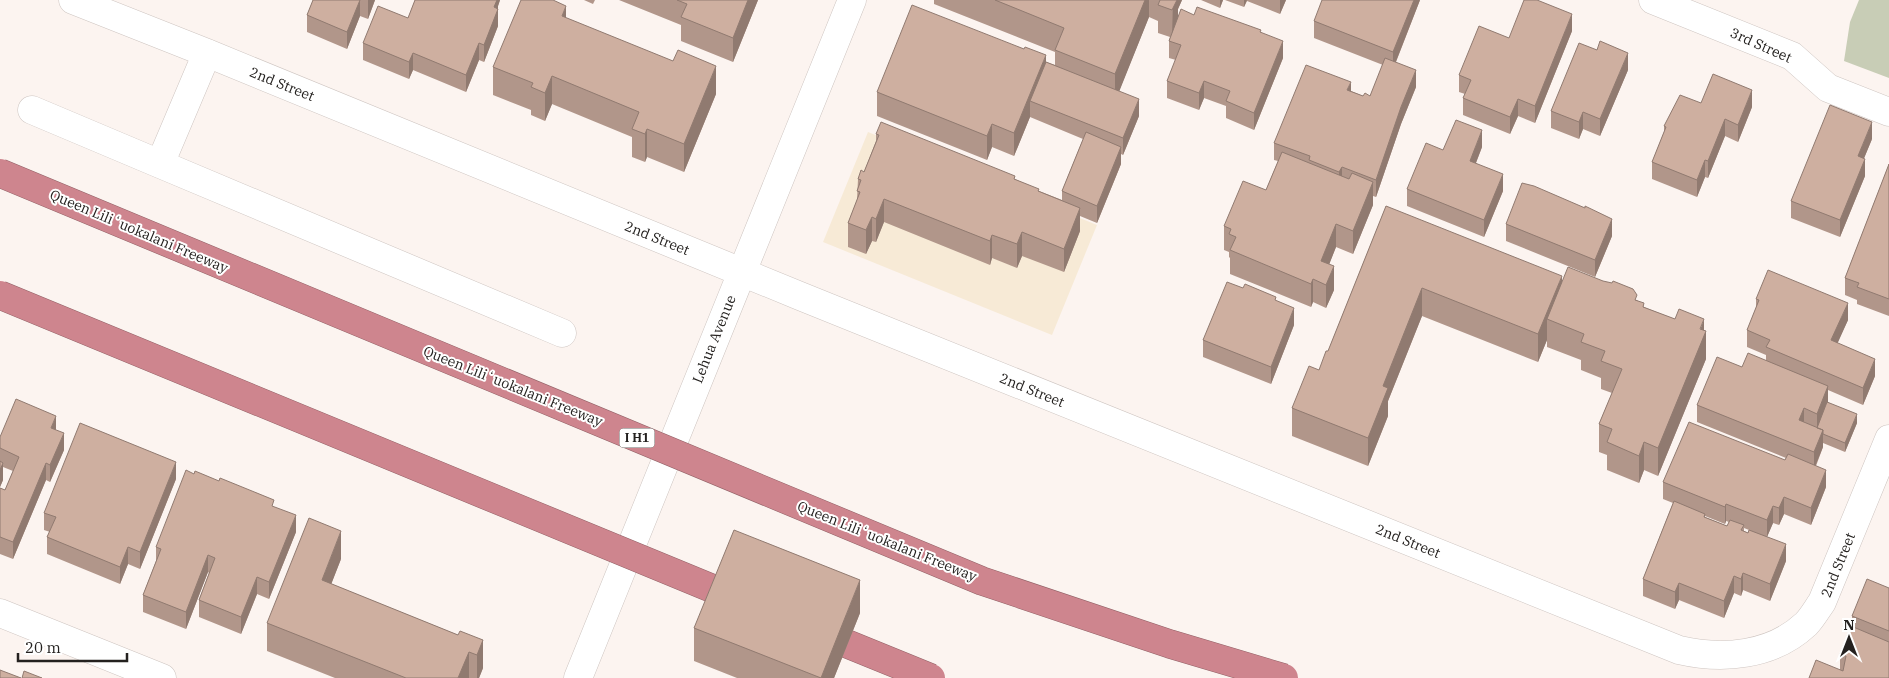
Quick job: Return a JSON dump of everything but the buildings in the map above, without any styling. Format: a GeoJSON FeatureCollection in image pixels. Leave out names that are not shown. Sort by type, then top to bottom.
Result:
{"type":"FeatureCollection","features":[{"type":"Feature","properties":{"kind":"highway","name":"Queen Liliʻuokalani Freeway"},"geometry":{"type":"LineString","coordinates":[[0,173],[982,581],[1170,644],[1284,678]]}},
{"type":"Feature","properties":{"kind":"highway"},"geometry":{"type":"LineString","coordinates":[[0,295],[763,610]]}},
{"type":"Feature","properties":{"kind":"highway"},"geometry":{"type":"LineString","coordinates":[[791,621],[932,678]]}},
{"type":"Feature","properties":{"kind":"street","name":"2nd Street"},"geometry":{"type":"LineString","coordinates":[[73,0],[741,272],[1679,650],[1719,656],[1758,650],[1794,633],[1807,623],[1822,602],[1889,439]]}},
{"type":"Feature","properties":{"kind":"street","name":"Lehua Avenue"},"geometry":{"type":"LineString","coordinates":[[578,678],[852,0]]}},
{"type":"Feature","properties":{"kind":"street","name":"3rd Street"},"geometry":{"type":"LineString","coordinates":[[1653,0],[1792,56],[1828,88],[1889,112]]}},
{"type":"Feature","properties":{"kind":"street"},"geometry":{"type":"LineString","coordinates":[[160,164],[207,53]]}},
{"type":"Feature","properties":{"kind":"street"},"geometry":{"type":"LineString","coordinates":[[32,110],[562,333]]}},
{"type":"Feature","properties":{"kind":"street"},"geometry":{"type":"LineString","coordinates":[[0,613],[162,678]]}},
{"type":"Feature","properties":{"kind":"shaded area"},"geometry":{"type":"Polygon","coordinates":[[[868,132],[1097,225],[1052,335],[823,242],[868,132]]]}},
{"type":"Feature","properties":{"kind":"green space"},"geometry":{"type":"Polygon","coordinates":[[[1859,0],[1889,0],[1889,78],[1844,61],[1850,22],[1859,0]]]}}]}
